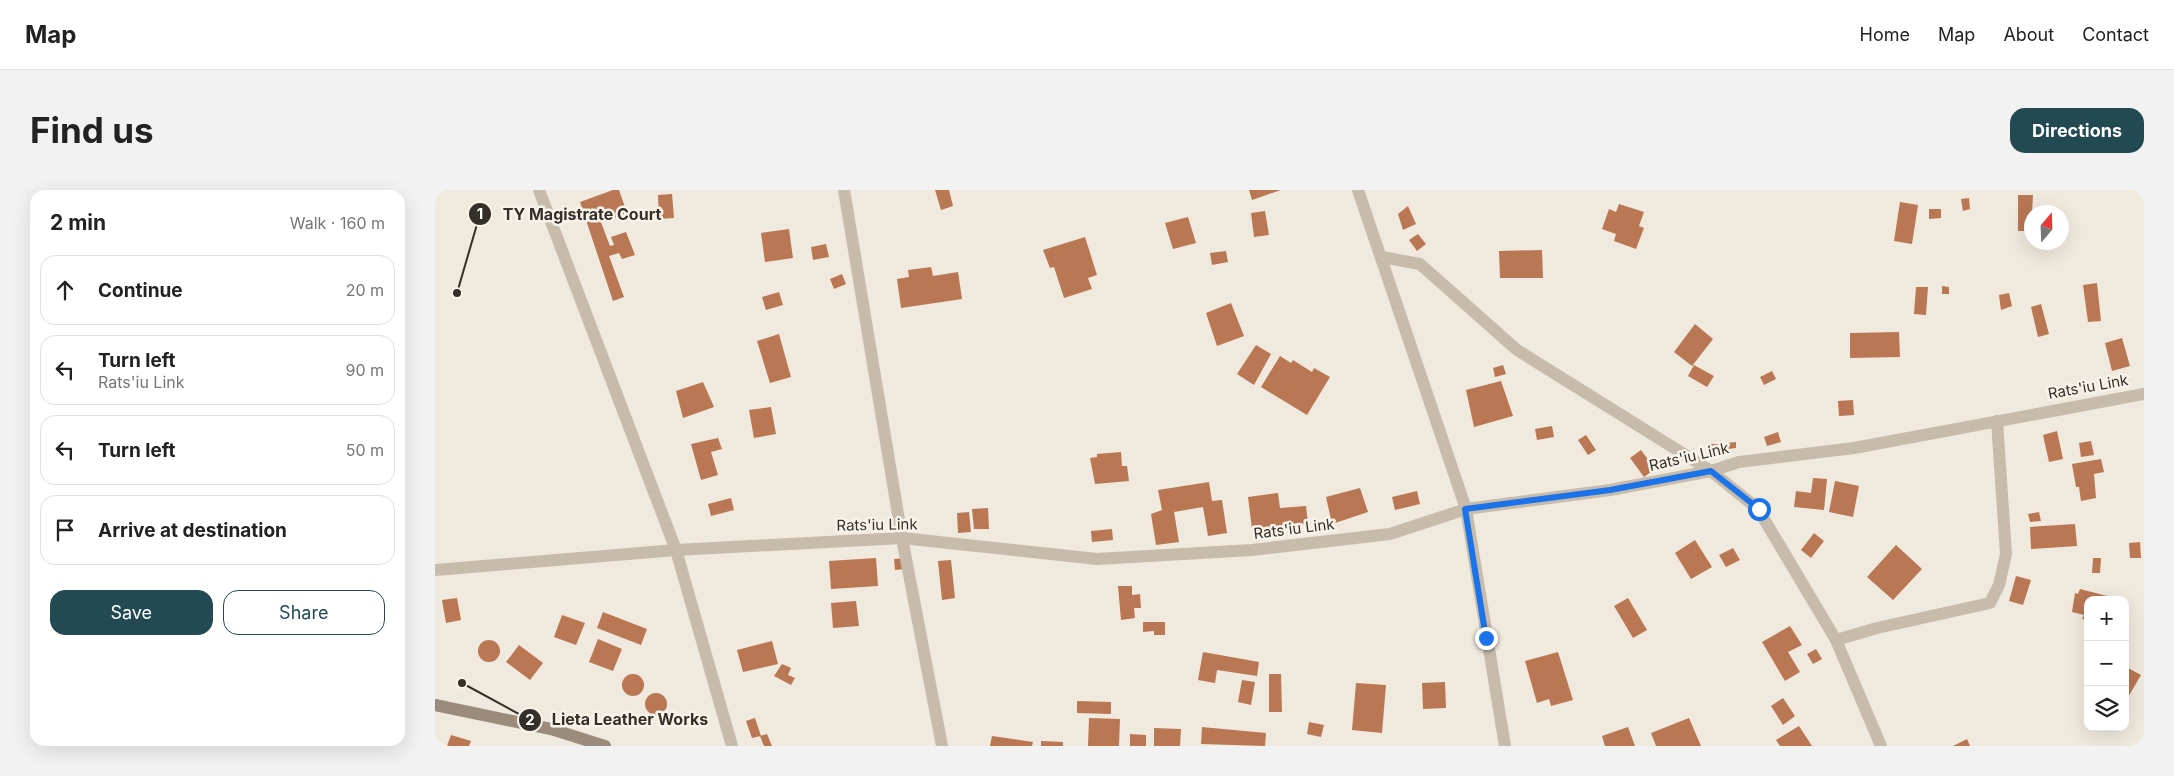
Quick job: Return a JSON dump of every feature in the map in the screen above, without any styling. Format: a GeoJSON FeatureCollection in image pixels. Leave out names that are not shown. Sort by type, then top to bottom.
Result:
{"type":"FeatureCollection","features":[{"type":"Feature","properties":{"kind":"main road"},"geometry":{"type":"LineString","coordinates":[[435,705],[551,730],[605,746]]}},
{"type":"Feature","properties":{"kind":"street"},"geometry":{"type":"LineString","coordinates":[[539,190],[676,550],[732,746]]}},
{"type":"Feature","properties":{"kind":"street"},"geometry":{"type":"LineString","coordinates":[[844,190],[902,538],[942,746]]}},
{"type":"Feature","properties":{"kind":"street"},"geometry":{"type":"LineString","coordinates":[[1358,190],[1465,509],[1505,746]]}},
{"type":"Feature","properties":{"kind":"street"},"geometry":{"type":"LineString","coordinates":[[1382,257],[1420,264],[1517,350],[1711,471],[1759,509],[1836,640],[1881,746]]}},
{"type":"Feature","properties":{"kind":"street","name":"Rats'iu Link"},"geometry":{"type":"LineString","coordinates":[[435,570],[676,550],[902,538],[1106,558],[1252,550],[1391,534],[1465,509],[1610,490],[1711,471],[1739,462],[1855,448],[2144,394]]}},
{"type":"Feature","properties":{"kind":"street"},"geometry":{"type":"LineString","coordinates":[[1836,640],[1877,628],[1990,603],[1999,585],[2006,554],[1997,421]]}},
{"type":"Feature","properties":{"kind":"building"},"geometry":{"type":"Polygon","coordinates":[[[613,190],[619,190],[627,213],[605,222],[603,216],[599,217],[610,246],[614,245],[611,237],[626,232],[635,255],[622,259],[619,253],[609,256],[624,297],[613,301],[580,202],[613,190]]]}},
{"type":"Feature","properties":{"kind":"building"},"geometry":{"type":"Polygon","coordinates":[[[935,190],[949,190],[953,206],[941,210],[935,190]]]}},
{"type":"Feature","properties":{"kind":"building"},"geometry":{"type":"Polygon","coordinates":[[[1249,190],[1281,190],[1252,200],[1249,190]]]}},
{"type":"Feature","properties":{"kind":"building"},"geometry":{"type":"Polygon","coordinates":[[[672,194],[674,218],[659,219],[658,195],[672,194]]]}},
{"type":"Feature","properties":{"kind":"building"},"geometry":{"type":"Polygon","coordinates":[[[2018,195],[2033,195],[2032,205],[2024,205],[2024,231],[2018,231],[2018,195]]]}},
{"type":"Feature","properties":{"kind":"building"},"geometry":{"type":"Polygon","coordinates":[[[1969,198],[1970,209],[1963,211],[1961,199],[1969,198]]]}},
{"type":"Feature","properties":{"kind":"building"},"geometry":{"type":"Polygon","coordinates":[[[1900,202],[1918,205],[1912,244],[1894,241],[1900,202]]]}},
{"type":"Feature","properties":{"kind":"building"},"geometry":{"type":"Polygon","coordinates":[[[1619,204],[1644,212],[1639,226],[1644,228],[1636,249],[1614,241],[1616,234],[1602,229],[1609,209],[1616,212],[1619,204]]]}},
{"type":"Feature","properties":{"kind":"building"},"geometry":{"type":"Polygon","coordinates":[[[1408,206],[1416,224],[1403,230],[1398,214],[1408,206]]]}},
{"type":"Feature","properties":{"kind":"building"},"geometry":{"type":"Polygon","coordinates":[[[1929,209],[1941,209],[1941,218],[1929,219],[1929,209]]]}},
{"type":"Feature","properties":{"kind":"building"},"geometry":{"type":"Polygon","coordinates":[[[1265,211],[1269,235],[1254,237],[1251,213],[1265,211]]]}},
{"type":"Feature","properties":{"kind":"building"},"geometry":{"type":"Polygon","coordinates":[[[1188,217],[1196,243],[1173,249],[1165,223],[1188,217]]]}},
{"type":"Feature","properties":{"kind":"building"},"geometry":{"type":"Polygon","coordinates":[[[789,229],[793,258],[765,262],[761,233],[789,229]]]}},
{"type":"Feature","properties":{"kind":"building"},"geometry":{"type":"Polygon","coordinates":[[[1418,234],[1426,244],[1417,251],[1409,240],[1418,234]]]}},
{"type":"Feature","properties":{"kind":"building"},"geometry":{"type":"Polygon","coordinates":[[[1085,237],[1097,275],[1088,278],[1092,289],[1064,298],[1054,267],[1050,268],[1043,250],[1085,237]]]}},
{"type":"Feature","properties":{"kind":"building"},"geometry":{"type":"Polygon","coordinates":[[[826,244],[829,257],[813,260],[811,247],[826,244]]]}},
{"type":"Feature","properties":{"kind":"building"},"geometry":{"type":"Polygon","coordinates":[[[1542,250],[1543,278],[1500,278],[1499,251],[1542,250]]]}},
{"type":"Feature","properties":{"kind":"building"},"geometry":{"type":"Polygon","coordinates":[[[1226,251],[1228,262],[1212,265],[1210,253],[1226,251]]]}},
{"type":"Feature","properties":{"kind":"building"},"geometry":{"type":"Polygon","coordinates":[[[931,267],[933,276],[958,272],[962,299],[901,308],[897,279],[909,277],[908,270],[931,267]]]}},
{"type":"Feature","properties":{"kind":"building"},"geometry":{"type":"Polygon","coordinates":[[[842,274],[846,284],[834,289],[830,279],[842,274]]]}},
{"type":"Feature","properties":{"kind":"building"},"geometry":{"type":"Polygon","coordinates":[[[2097,283],[2101,321],[2088,322],[2083,285],[2097,283]]]}},
{"type":"Feature","properties":{"kind":"building"},"geometry":{"type":"Polygon","coordinates":[[[1942,286],[1949,287],[1949,294],[1942,294],[1942,286]]]}},
{"type":"Feature","properties":{"kind":"building"},"geometry":{"type":"Polygon","coordinates":[[[1916,287],[1928,287],[1926,315],[1914,314],[1916,287]]]}},
{"type":"Feature","properties":{"kind":"building"},"geometry":{"type":"Polygon","coordinates":[[[779,292],[783,305],[766,310],[762,297],[779,292]]]}},
{"type":"Feature","properties":{"kind":"building"},"geometry":{"type":"Polygon","coordinates":[[[2009,293],[2012,306],[2001,310],[1999,295],[2009,293]]]}},
{"type":"Feature","properties":{"kind":"building"},"geometry":{"type":"Polygon","coordinates":[[[1231,303],[1244,336],[1217,346],[1206,313],[1231,303]]]}},
{"type":"Feature","properties":{"kind":"building"},"geometry":{"type":"Polygon","coordinates":[[[2041,304],[2049,334],[2038,337],[2031,307],[2041,304]]]}},
{"type":"Feature","properties":{"kind":"building"},"geometry":{"type":"Polygon","coordinates":[[[1695,324],[1713,339],[1692,366],[1674,352],[1695,324]]]}},
{"type":"Feature","properties":{"kind":"building"},"geometry":{"type":"Polygon","coordinates":[[[1899,332],[1900,357],[1850,358],[1850,333],[1899,332]]]}},
{"type":"Feature","properties":{"kind":"building"},"geometry":{"type":"Polygon","coordinates":[[[779,334],[791,377],[770,383],[757,341],[779,334]]]}},
{"type":"Feature","properties":{"kind":"building"},"geometry":{"type":"Polygon","coordinates":[[[2122,338],[2130,366],[2112,371],[2105,343],[2122,338]]]}},
{"type":"Feature","properties":{"kind":"building"},"geometry":{"type":"Polygon","coordinates":[[[1256,345],[1271,354],[1254,385],[1237,374],[1256,345]]]}},
{"type":"Feature","properties":{"kind":"building"},"geometry":{"type":"Polygon","coordinates":[[[1280,356],[1291,363],[1293,360],[1312,372],[1314,368],[1330,377],[1307,415],[1261,387],[1280,356]]]}},
{"type":"Feature","properties":{"kind":"building"},"geometry":{"type":"Polygon","coordinates":[[[1503,365],[1506,374],[1495,377],[1493,368],[1503,365]]]}},
{"type":"Feature","properties":{"kind":"building"},"geometry":{"type":"Polygon","coordinates":[[[1694,365],[1714,376],[1707,387],[1688,376],[1694,365]]]}},
{"type":"Feature","properties":{"kind":"building"},"geometry":{"type":"Polygon","coordinates":[[[1772,371],[1776,379],[1764,385],[1760,377],[1772,371]]]}},
{"type":"Feature","properties":{"kind":"building"},"geometry":{"type":"Polygon","coordinates":[[[1501,381],[1513,416],[1474,427],[1466,390],[1501,381]]]}},
{"type":"Feature","properties":{"kind":"building"},"geometry":{"type":"Polygon","coordinates":[[[703,382],[714,407],[683,418],[676,391],[703,382]]]}},
{"type":"Feature","properties":{"kind":"building"},"geometry":{"type":"Polygon","coordinates":[[[1853,400],[1854,415],[1839,416],[1838,401],[1853,400]]]}},
{"type":"Feature","properties":{"kind":"building"},"geometry":{"type":"Polygon","coordinates":[[[771,407],[776,434],[754,438],[749,410],[771,407]]]}},
{"type":"Feature","properties":{"kind":"building"},"geometry":{"type":"Polygon","coordinates":[[[1552,426],[1554,437],[1537,440],[1535,429],[1552,426]]]}},
{"type":"Feature","properties":{"kind":"building"},"geometry":{"type":"Polygon","coordinates":[[[2057,431],[2063,459],[2049,462],[2043,435],[2057,431]]]}},
{"type":"Feature","properties":{"kind":"building"},"geometry":{"type":"Polygon","coordinates":[[[1778,432],[1781,442],[1767,446],[1764,437],[1778,432]]]}},
{"type":"Feature","properties":{"kind":"building"},"geometry":{"type":"Polygon","coordinates":[[[1586,435],[1596,450],[1588,455],[1578,440],[1586,435]]]}},
{"type":"Feature","properties":{"kind":"building"},"geometry":{"type":"Polygon","coordinates":[[[718,438],[722,449],[711,452],[718,475],[701,480],[691,444],[718,438]]]}},
{"type":"Feature","properties":{"kind":"building"},"geometry":{"type":"Polygon","coordinates":[[[2091,441],[2094,455],[2081,457],[2079,443],[2091,441]]]}},
{"type":"Feature","properties":{"kind":"building"},"geometry":{"type":"Polygon","coordinates":[[[1736,442],[1736,448],[1728,449],[1727,443],[1736,442]]]}},
{"type":"Feature","properties":{"kind":"building"},"geometry":{"type":"Polygon","coordinates":[[[1708,444],[1719,444],[1720,453],[1708,454],[1708,444]]]}},
{"type":"Feature","properties":{"kind":"building"},"geometry":{"type":"Polygon","coordinates":[[[1641,450],[1655,469],[1644,477],[1630,458],[1641,450]]]}},
{"type":"Feature","properties":{"kind":"building"},"geometry":{"type":"Polygon","coordinates":[[[1121,452],[1122,466],[1127,466],[1129,481],[1095,484],[1090,458],[1097,457],[1097,454],[1121,452]]]}},
{"type":"Feature","properties":{"kind":"building"},"geometry":{"type":"Polygon","coordinates":[[[2101,459],[2104,472],[2094,474],[2096,498],[2081,501],[2079,487],[2076,487],[2072,464],[2101,459]]]}},
{"type":"Feature","properties":{"kind":"building"},"geometry":{"type":"Polygon","coordinates":[[[1813,478],[1827,479],[1824,510],[1794,507],[1796,491],[1811,493],[1813,478]]]}},
{"type":"Feature","properties":{"kind":"building"},"geometry":{"type":"Polygon","coordinates":[[[1835,481],[1859,486],[1853,517],[1829,512],[1835,481]]]}},
{"type":"Feature","properties":{"kind":"building"},"geometry":{"type":"Polygon","coordinates":[[[1209,482],[1212,501],[1222,500],[1227,533],[1208,536],[1203,507],[1174,512],[1179,542],[1156,545],[1151,514],[1162,510],[1158,490],[1209,482]]]}},
{"type":"Feature","properties":{"kind":"building"},"geometry":{"type":"Polygon","coordinates":[[[1360,488],[1368,512],[1332,524],[1326,497],[1360,488]]]}},
{"type":"Feature","properties":{"kind":"building"},"geometry":{"type":"Polygon","coordinates":[[[1417,491],[1420,504],[1395,510],[1392,497],[1417,491]]]}},
{"type":"Feature","properties":{"kind":"building"},"geometry":{"type":"Polygon","coordinates":[[[1278,493],[1280,508],[1306,506],[1308,523],[1252,529],[1248,497],[1278,493]]]}},
{"type":"Feature","properties":{"kind":"building"},"geometry":{"type":"Polygon","coordinates":[[[731,498],[734,510],[711,516],[708,504],[731,498]]]}},
{"type":"Feature","properties":{"kind":"building"},"geometry":{"type":"Polygon","coordinates":[[[988,508],[989,529],[974,529],[972,509],[988,508]]]}},
{"type":"Feature","properties":{"kind":"building"},"geometry":{"type":"Polygon","coordinates":[[[969,512],[971,532],[958,533],[957,513],[969,512]]]}},
{"type":"Feature","properties":{"kind":"building"},"geometry":{"type":"Polygon","coordinates":[[[2039,512],[2041,521],[2030,522],[2028,514],[2039,512]]]}},
{"type":"Feature","properties":{"kind":"building"},"geometry":{"type":"Polygon","coordinates":[[[2075,524],[2077,546],[2031,549],[2030,527],[2075,524]]]}},
{"type":"Feature","properties":{"kind":"building"},"geometry":{"type":"Polygon","coordinates":[[[1112,529],[1113,540],[1092,542],[1091,531],[1112,529]]]}},
{"type":"Feature","properties":{"kind":"building"},"geometry":{"type":"Polygon","coordinates":[[[1814,533],[1824,541],[1811,558],[1801,550],[1814,533]]]}},
{"type":"Feature","properties":{"kind":"building"},"geometry":{"type":"Polygon","coordinates":[[[1695,540],[1712,567],[1691,579],[1675,553],[1695,540]]]}},
{"type":"Feature","properties":{"kind":"building"},"geometry":{"type":"Polygon","coordinates":[[[2140,542],[2141,558],[2130,558],[2129,543],[2140,542]]]}},
{"type":"Feature","properties":{"kind":"building"},"geometry":{"type":"Polygon","coordinates":[[[1896,545],[1922,569],[1893,600],[1867,577],[1896,545]]]}},
{"type":"Feature","properties":{"kind":"building"},"geometry":{"type":"Polygon","coordinates":[[[1733,548],[1740,560],[1726,567],[1719,555],[1733,548]]]}},
{"type":"Feature","properties":{"kind":"building"},"geometry":{"type":"Polygon","coordinates":[[[876,558],[878,586],[831,589],[829,561],[876,558]]]}},
{"type":"Feature","properties":{"kind":"building"},"geometry":{"type":"Polygon","coordinates":[[[905,558],[906,569],[895,570],[894,559],[905,558]]]}},
{"type":"Feature","properties":{"kind":"building"},"geometry":{"type":"Polygon","coordinates":[[[2093,558],[2101,558],[2100,573],[2092,573],[2093,558]]]}},
{"type":"Feature","properties":{"kind":"building"},"geometry":{"type":"Polygon","coordinates":[[[951,560],[955,598],[942,600],[938,561],[951,560]]]}},
{"type":"Feature","properties":{"kind":"building"},"geometry":{"type":"Polygon","coordinates":[[[2016,576],[2031,580],[2023,605],[2009,601],[2016,576]]]}},
{"type":"Feature","properties":{"kind":"building"},"geometry":{"type":"Polygon","coordinates":[[[1118,586],[1132,586],[1132,595],[1140,594],[1141,608],[1134,608],[1135,618],[1121,620],[1118,586]]]}},
{"type":"Feature","properties":{"kind":"building"},"geometry":{"type":"Polygon","coordinates":[[[2080,589],[2107,596],[2084,596],[2084,615],[2072,612],[2075,593],[2078,594],[2080,589]]]}},
{"type":"Feature","properties":{"kind":"building"},"geometry":{"type":"Polygon","coordinates":[[[457,598],[461,620],[446,623],[442,600],[457,598]]]}},
{"type":"Feature","properties":{"kind":"building"},"geometry":{"type":"Polygon","coordinates":[[[1628,598],[1647,630],[1633,638],[1614,606],[1628,598]]]}},
{"type":"Feature","properties":{"kind":"building"},"geometry":{"type":"Polygon","coordinates":[[[856,601],[859,626],[833,628],[831,603],[856,601]]]}},
{"type":"Feature","properties":{"kind":"building"},"geometry":{"type":"Polygon","coordinates":[[[603,612],[647,629],[641,645],[597,628],[603,612]]]}},
{"type":"Feature","properties":{"kind":"building"},"geometry":{"type":"Polygon","coordinates":[[[562,615],[585,623],[576,645],[554,637],[562,615]]]}},
{"type":"Feature","properties":{"kind":"building"},"geometry":{"type":"Polygon","coordinates":[[[1143,622],[1165,622],[1165,635],[1154,635],[1154,631],[1143,632],[1143,622]]]}},
{"type":"Feature","properties":{"kind":"building"},"geometry":{"type":"Polygon","coordinates":[[[1790,626],[1802,645],[1788,652],[1800,672],[1785,681],[1762,642],[1790,626]]]}},
{"type":"Feature","properties":{"kind":"building"},"geometry":{"type":"Polygon","coordinates":[[[598,639],[622,649],[613,671],[589,662],[598,639]]]}},
{"type":"Feature","properties":{"kind":"building"},"geometry":{"type":"Polygon","coordinates":[[[489,640],[497,643],[500,651],[497,659],[489,662],[481,659],[478,651],[481,643],[489,640]]]}},
{"type":"Feature","properties":{"kind":"building"},"geometry":{"type":"Polygon","coordinates":[[[772,641],[778,664],[743,672],[737,650],[772,641]]]}},
{"type":"Feature","properties":{"kind":"building"},"geometry":{"type":"Polygon","coordinates":[[[519,645],[543,663],[530,680],[506,662],[519,645]]]}},
{"type":"Feature","properties":{"kind":"building"},"geometry":{"type":"Polygon","coordinates":[[[1816,649],[1822,659],[1813,664],[1807,654],[1816,649]]]}},
{"type":"Feature","properties":{"kind":"building"},"geometry":{"type":"Polygon","coordinates":[[[1203,652],[1259,662],[1257,676],[1217,670],[1215,683],[1198,680],[1203,652]]]}},
{"type":"Feature","properties":{"kind":"building"},"geometry":{"type":"Polygon","coordinates":[[[1558,652],[1573,700],[1551,706],[1549,699],[1537,703],[1525,661],[1558,652]]]}},
{"type":"Feature","properties":{"kind":"building"},"geometry":{"type":"Polygon","coordinates":[[[782,664],[791,668],[788,675],[795,678],[791,685],[774,676],[782,664]]]}},
{"type":"Feature","properties":{"kind":"building"},"geometry":{"type":"Polygon","coordinates":[[[2129,669],[2141,675],[2129,696],[2129,669]]]}},
{"type":"Feature","properties":{"kind":"building"},"geometry":{"type":"Polygon","coordinates":[[[633,674],[641,677],[644,685],[641,693],[633,696],[625,693],[622,685],[625,677],[633,674]]]}},
{"type":"Feature","properties":{"kind":"building"},"geometry":{"type":"Polygon","coordinates":[[[1269,674],[1281,674],[1282,712],[1269,712],[1269,674]]]}},
{"type":"Feature","properties":{"kind":"building"},"geometry":{"type":"Polygon","coordinates":[[[459,679],[466,680],[465,687],[458,686],[459,679]]]}},
{"type":"Feature","properties":{"kind":"building"},"geometry":{"type":"Polygon","coordinates":[[[1242,680],[1255,682],[1251,705],[1238,702],[1242,680]]]}},
{"type":"Feature","properties":{"kind":"building"},"geometry":{"type":"Polygon","coordinates":[[[1445,682],[1446,708],[1423,709],[1422,683],[1445,682]]]}},
{"type":"Feature","properties":{"kind":"building"},"geometry":{"type":"Polygon","coordinates":[[[1356,683],[1386,685],[1382,733],[1352,730],[1356,683]]]}},
{"type":"Feature","properties":{"kind":"building"},"geometry":{"type":"Polygon","coordinates":[[[656,693],[666,700],[667,704],[660,714],[656,715],[646,708],[645,704],[652,694],[656,693]]]}},
{"type":"Feature","properties":{"kind":"building"},"geometry":{"type":"Polygon","coordinates":[[[1783,698],[1795,716],[1783,725],[1771,706],[1783,698]]]}},
{"type":"Feature","properties":{"kind":"building"},"geometry":{"type":"Polygon","coordinates":[[[1077,701],[1111,702],[1111,714],[1077,713],[1077,701]]]}},
{"type":"Feature","properties":{"kind":"building"},"geometry":{"type":"Polygon","coordinates":[[[755,718],[761,736],[752,738],[746,721],[755,718]]]}},
{"type":"Feature","properties":{"kind":"building"},"geometry":{"type":"Polygon","coordinates":[[[1089,718],[1120,719],[1119,746],[1088,746],[1089,718]]]}},
{"type":"Feature","properties":{"kind":"building"},"geometry":{"type":"Polygon","coordinates":[[[1689,718],[1701,746],[1656,746],[1651,733],[1689,718]]]}},
{"type":"Feature","properties":{"kind":"building"},"geometry":{"type":"Polygon","coordinates":[[[1309,722],[1324,725],[1321,737],[1307,734],[1309,722]]]}},
{"type":"Feature","properties":{"kind":"building"},"geometry":{"type":"Polygon","coordinates":[[[1799,726],[1812,746],[1780,746],[1776,740],[1799,726]]]}},
{"type":"Feature","properties":{"kind":"building"},"geometry":{"type":"Polygon","coordinates":[[[1202,727],[1266,733],[1265,746],[1201,744],[1202,727]]]}},
{"type":"Feature","properties":{"kind":"building"},"geometry":{"type":"Polygon","coordinates":[[[1628,727],[1635,746],[1605,746],[1602,736],[1628,727]]]}},
{"type":"Feature","properties":{"kind":"building"},"geometry":{"type":"Polygon","coordinates":[[[1154,728],[1181,729],[1180,746],[1154,746],[1154,728]]]}},
{"type":"Feature","properties":{"kind":"building"},"geometry":{"type":"Polygon","coordinates":[[[767,734],[772,746],[764,746],[760,736],[767,734]]]}},
{"type":"Feature","properties":{"kind":"building"},"geometry":{"type":"Polygon","coordinates":[[[1130,734],[1146,735],[1146,746],[1130,746],[1130,734]]]}},
{"type":"Feature","properties":{"kind":"building"},"geometry":{"type":"Polygon","coordinates":[[[451,735],[471,741],[469,746],[447,746],[451,735]]]}},
{"type":"Feature","properties":{"kind":"building"},"geometry":{"type":"Polygon","coordinates":[[[992,736],[1033,742],[1032,746],[990,746],[992,736]]]}},
{"type":"Feature","properties":{"kind":"building"},"geometry":{"type":"Polygon","coordinates":[[[1967,739],[1970,746],[1953,746],[1967,739]]]}},
{"type":"Feature","properties":{"kind":"building"},"geometry":{"type":"Polygon","coordinates":[[[1041,741],[1063,742],[1063,746],[1041,746],[1041,741]]]}},
{"type":"Feature","properties":{"kind":"place","name":"TY Magistrate Court"},"geometry":{"type":"Point","coordinates":[457,293]}},
{"type":"Feature","properties":{"kind":"place","name":"Lieta Leather Works"},"geometry":{"type":"Point","coordinates":[462,683]}},
{"type":"Feature","properties":{"kind":"route"},"geometry":{"type":"LineString","coordinates":[[1486,638],[1465,509],[1610,490],[1711,471],[1759,509]]}}]}
